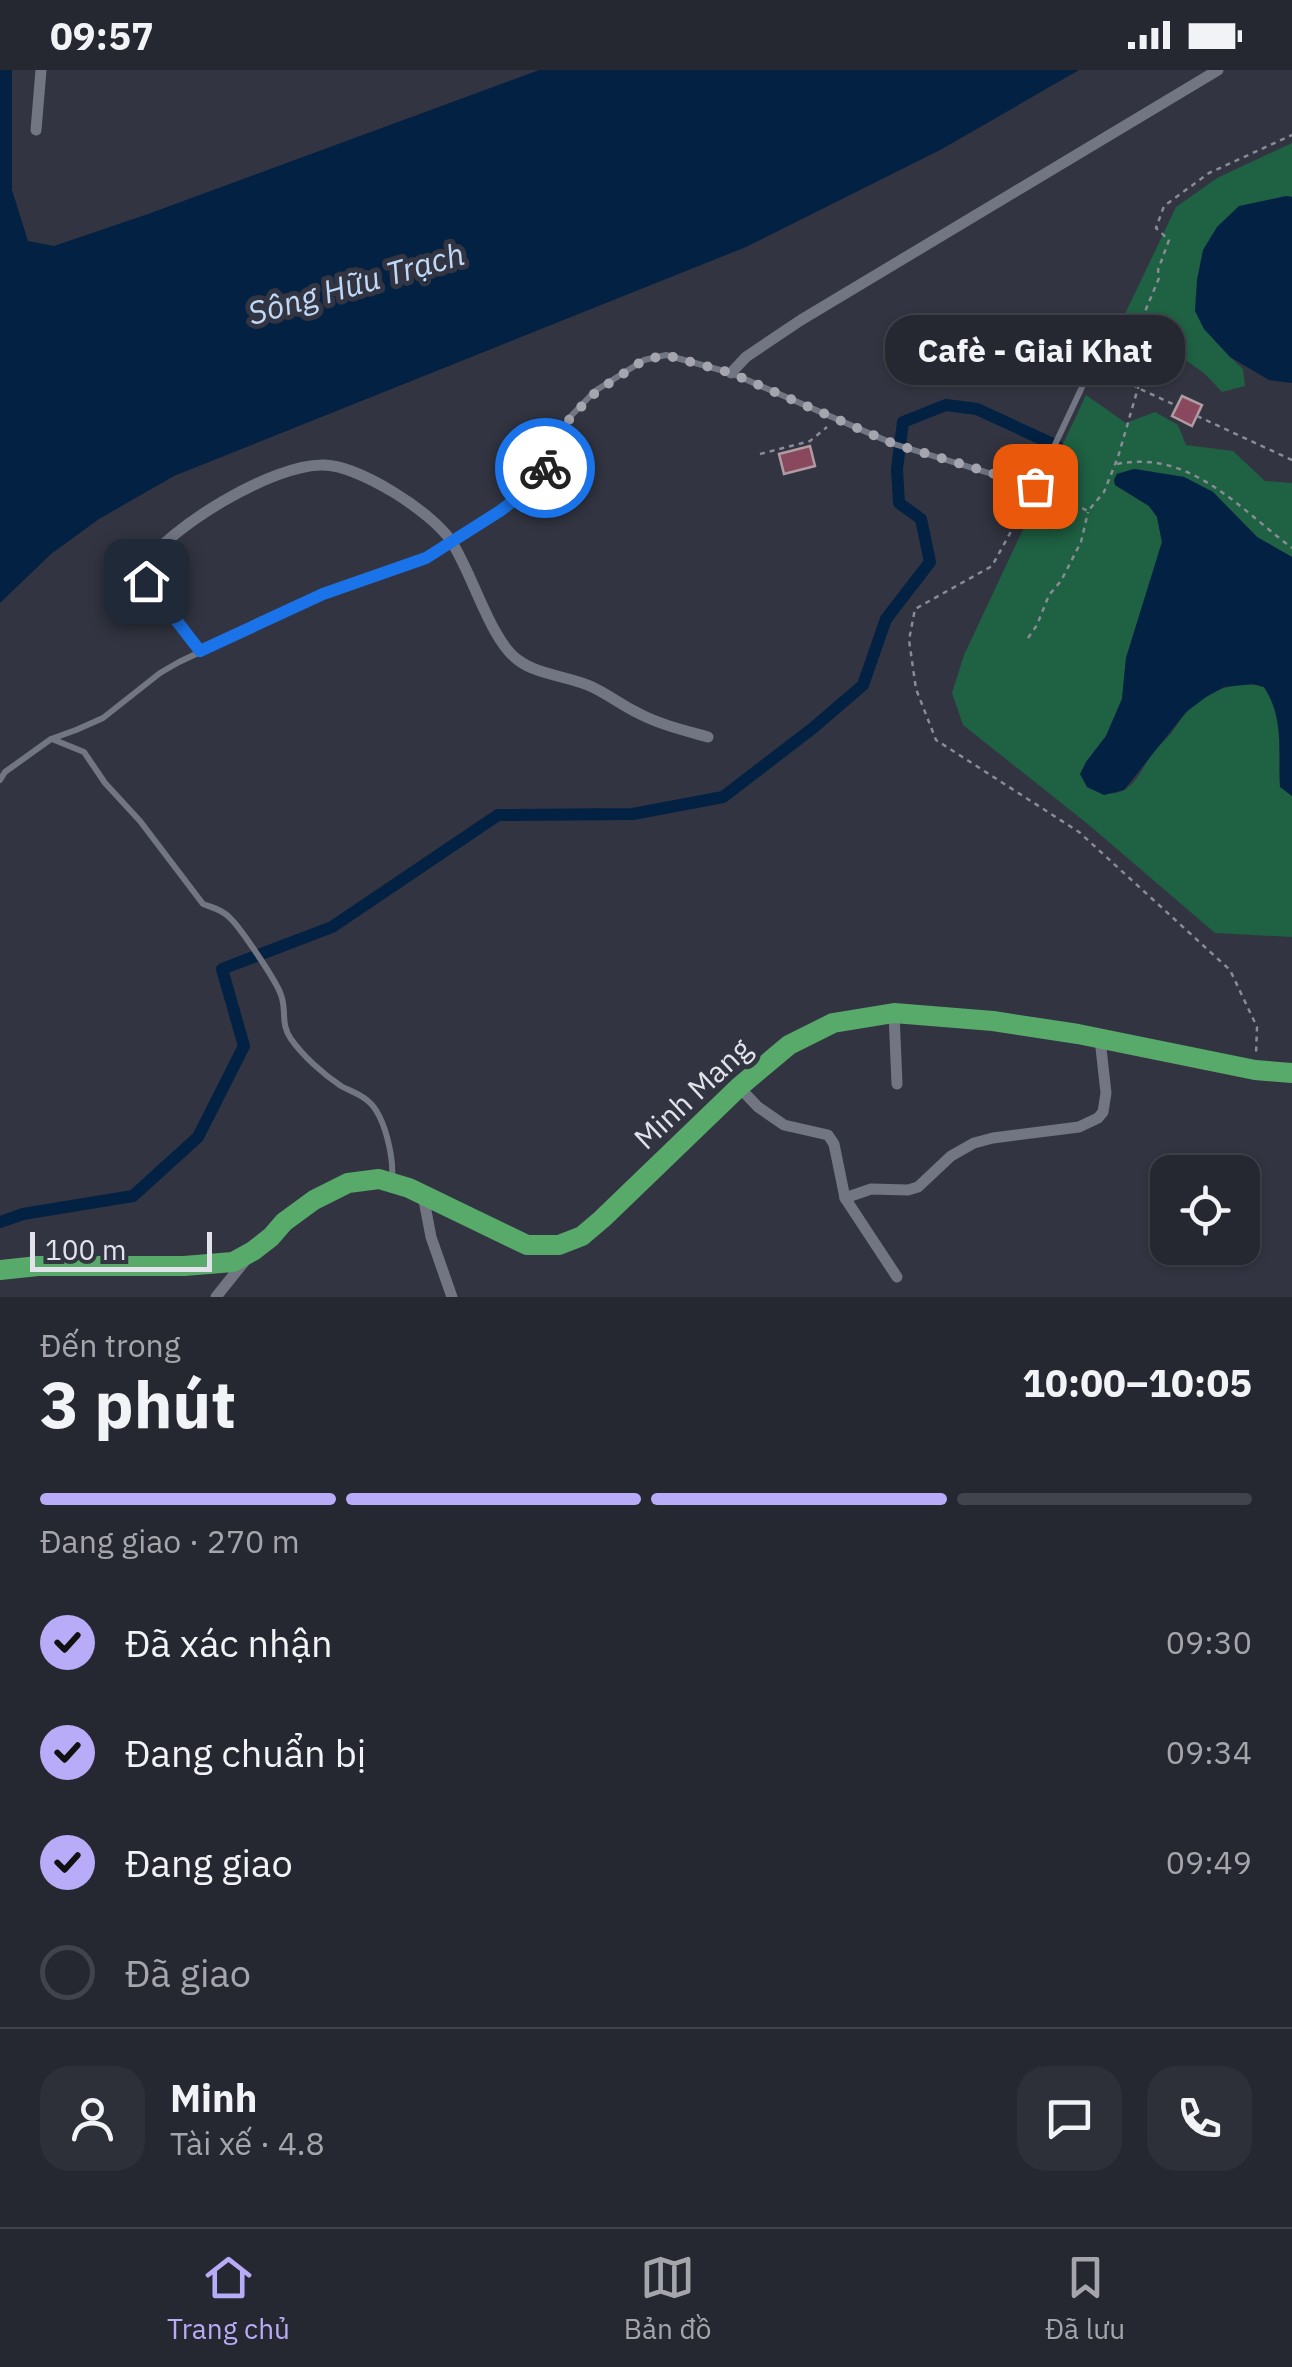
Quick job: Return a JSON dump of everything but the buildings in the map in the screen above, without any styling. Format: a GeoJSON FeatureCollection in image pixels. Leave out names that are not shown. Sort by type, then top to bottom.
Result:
{"type":"FeatureCollection","features":[{"type":"Feature","properties":{"kind":"highway","name":"Minh Mang"},"geometry":{"type":"LineString","coordinates":[[0,1270],[233,1262],[271,1238],[284,1222],[314,1200],[348,1184],[380,1179],[423,1195],[527,1246],[559,1245],[582,1236],[602,1219],[789,1044],[833,1023],[894,1013],[993,1021],[1078,1034],[1290,1078]]}},
{"type":"Feature","properties":{"kind":"street"},"geometry":{"type":"LineString","coordinates":[[36,130],[41,70]]}},
{"type":"Feature","properties":{"kind":"street"},"geometry":{"type":"LineString","coordinates":[[731,373],[746,357],[801,320],[1218,70]]}},
{"type":"Feature","properties":{"kind":"street"},"geometry":{"type":"LineString","coordinates":[[200,651],[146,581],[142,568],[172,538],[219,504],[292,470],[335,466],[388,490],[420,510],[452,542],[502,641],[516,658],[590,686],[636,713],[708,737]]}},
{"type":"Feature","properties":{"kind":"street"},"geometry":{"type":"LineString","coordinates":[[894,1013],[897,1084]]}},
{"type":"Feature","properties":{"kind":"street"},"geometry":{"type":"LineString","coordinates":[[846,1198],[871,1189],[918,1187],[952,1156],[974,1143],[1091,1122],[1103,1112],[1106,1093],[1100,1040]]}},
{"type":"Feature","properties":{"kind":"street"},"geometry":{"type":"LineString","coordinates":[[739,1087],[758,1107],[784,1125],[828,1135],[834,1144],[846,1198],[897,1277]]}},
{"type":"Feature","properties":{"kind":"street"},"geometry":{"type":"LineString","coordinates":[[423,1195],[431,1236],[452,1297]]}},
{"type":"Feature","properties":{"kind":"street"},"geometry":{"type":"LineString","coordinates":[[216,1297],[253,1251]]}},
{"type":"Feature","properties":{"kind":"lane"},"geometry":{"type":"LineString","coordinates":[[0,780],[51,738],[103,718],[160,673],[200,651],[323,594],[426,558],[500,511],[538,482],[570,418],[596,392],[644,360],[666,355],[731,373],[894,444],[1035,486],[1099,350]]}},
{"type":"Feature","properties":{"kind":"lane"},"geometry":{"type":"LineString","coordinates":[[51,738],[84,752],[203,904],[232,919],[280,992],[283,1021],[295,1044],[320,1070],[364,1098],[377,1112],[391,1154],[392,1182]]}},
{"type":"Feature","properties":{"kind":"path"},"geometry":{"type":"LineString","coordinates":[[1028,638],[1081,542],[1088,510],[1104,492],[1118,457],[1138,388],[1138,326],[1159,278],[1168,240],[1156,228],[1164,206],[1209,173],[1292,135]]}},
{"type":"Feature","properties":{"kind":"path"},"geometry":{"type":"LineString","coordinates":[[1107,368],[1177,406]]}},
{"type":"Feature","properties":{"kind":"path"},"geometry":{"type":"LineString","coordinates":[[1198,416],[1292,460]]}},
{"type":"Feature","properties":{"kind":"path"},"geometry":{"type":"LineString","coordinates":[[760,454],[810,441],[836,420]]}},
{"type":"Feature","properties":{"kind":"path"},"geometry":{"type":"LineString","coordinates":[[1115,464],[1132,460],[1191,473],[1218,488],[1292,548]]}},
{"type":"Feature","properties":{"kind":"path"},"geometry":{"type":"LineString","coordinates":[[1088,510],[1035,486],[992,566],[915,609],[909,640],[916,688],[936,740],[1079,832],[1230,970],[1257,1027],[1256,1070]]}},
{"type":"Feature","properties":{"kind":"green space"},"geometry":{"type":"Polygon","coordinates":[[[1292,143],[1292,197],[1286,196],[1230,357],[1243,369],[1245,386],[1222,392],[1176,353],[1113,339],[1176,207],[1217,178],[1292,143]]]}},
{"type":"Feature","properties":{"kind":"green space"},"geometry":{"type":"Polygon","coordinates":[[[1086,395],[1126,423],[1155,412],[1178,425],[1186,445],[1233,451],[1265,481],[1292,483],[1292,557],[1257,537],[1213,492],[1184,477],[1135,469],[1117,474],[1115,485],[1149,506],[1157,516],[1162,542],[1126,658],[1122,699],[1106,736],[1086,762],[1087,787],[1105,793],[1124,790],[1184,715],[1204,698],[1233,686],[1264,687],[1277,723],[1280,786],[1292,796],[1292,937],[1215,933],[1089,825],[963,725],[952,693],[964,655],[1086,395]]]}},
{"type":"Feature","properties":{"kind":"water","name":"Sông Hữu Trạch"},"geometry":{"type":"Polygon","coordinates":[[[0,70],[12,70],[12,190],[28,241],[54,246],[539,70],[1079,70],[942,149],[746,247],[174,476],[99,519],[51,554],[0,603],[0,70]]]}},
{"type":"Feature","properties":{"kind":"water"},"geometry":{"type":"Polygon","coordinates":[[[1292,197],[1292,383],[1269,380],[1230,357],[1204,329],[1195,311],[1203,250],[1217,227],[1239,206],[1292,197]]]}},
{"type":"Feature","properties":{"kind":"water"},"geometry":{"type":"Polygon","coordinates":[[[1134,469],[1184,477],[1213,492],[1257,537],[1292,557],[1292,796],[1280,787],[1279,735],[1271,699],[1264,687],[1253,684],[1224,687],[1186,712],[1124,790],[1104,795],[1087,787],[1080,774],[1106,736],[1122,699],[1126,658],[1162,542],[1157,517],[1149,506],[1115,485],[1117,474],[1134,469]]]}},
{"type":"Feature","properties":{"kind":"waterway"},"geometry":{"type":"LineString","coordinates":[[0,1222],[23,1214],[133,1196],[198,1137],[244,1046],[222,969],[332,927],[498,815],[633,814],[723,797],[863,685],[886,619],[930,562],[921,519],[899,503],[897,469],[903,422],[946,405],[977,409],[1057,446]]}},
{"type":"Feature","properties":{"kind":"way so far"},"geometry":{"type":"LineString","coordinates":[[545,468],[570,418],[596,392],[644,360],[666,355],[731,373],[894,444],[1035,486]]}},
{"type":"Feature","properties":{"kind":"place","name":"Cafè - Giai Khat"},"geometry":{"type":"Point","coordinates":[1035,486]}},
{"type":"Feature","properties":{"kind":"route"},"geometry":{"type":"LineString","coordinates":[[146,581],[200,651],[323,594],[426,558],[500,511],[538,482],[545,468]]}}]}
